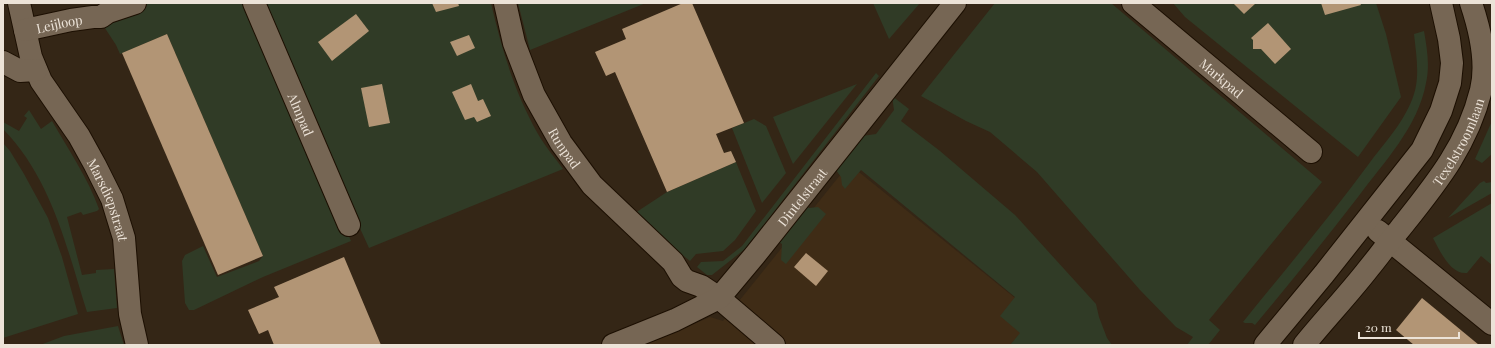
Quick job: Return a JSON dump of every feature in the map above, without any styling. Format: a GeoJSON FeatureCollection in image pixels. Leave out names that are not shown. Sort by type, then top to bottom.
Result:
{"type":"FeatureCollection","features":[{"type":"Feature","properties":{"kind":"street","name":"Marsdiepstraat"},"geometry":{"type":"LineString","coordinates":[[19,3],[31,57],[41,81],[78,136],[112,199],[124,238],[130,314],[137,345]]}},
{"type":"Feature","properties":{"kind":"street","name":"Leijloop"},"geometry":{"type":"LineString","coordinates":[[25,30],[100,15],[135,3]]}},
{"type":"Feature","properties":{"kind":"street","name":"Almpad"},"geometry":{"type":"LineString","coordinates":[[254,3],[349,225]]}},
{"type":"Feature","properties":{"kind":"street","name":"Runpad"},"geometry":{"type":"LineString","coordinates":[[505,3],[514,43],[534,95],[561,143],[592,185],[673,262],[682,277],[687,281],[701,286],[719,298],[774,345]]}},
{"type":"Feature","properties":{"kind":"street","name":"Dintelstraat"},"geometry":{"type":"LineString","coordinates":[[613,345],[675,320],[719,298],[755,255],[955,3]]}},
{"type":"Feature","properties":{"kind":"street","name":"Markpad"},"geometry":{"type":"LineString","coordinates":[[1133,3],[1311,152]]}},
{"type":"Feature","properties":{"kind":"street","name":"Texelstroomlaan"},"geometry":{"type":"LineString","coordinates":[[1265,345],[1324,274],[1422,150],[1441,111],[1450,84],[1452,63],[1450,39],[1441,3]]}},
{"type":"Feature","properties":{"kind":"street","name":"Texelstroomlaan"},"geometry":{"type":"LineString","coordinates":[[1304,345],[1368,270],[1434,186],[1454,156],[1468,127],[1488,72],[1487,48],[1472,3]]}},
{"type":"Feature","properties":{"kind":"street"},"geometry":{"type":"LineString","coordinates":[[1452,63],[1487,48]]}},
{"type":"Feature","properties":{"kind":"street"},"geometry":{"type":"LineString","coordinates":[[3,62],[20,71],[36,70]]}},
{"type":"Feature","properties":{"kind":"street"},"geometry":{"type":"LineString","coordinates":[[1452,63],[1488,72]]}},
{"type":"Feature","properties":{"kind":"street"},"geometry":{"type":"LineString","coordinates":[[1366,221],[1492,324]]}},
{"type":"Feature","properties":{"kind":"shaded area"},"geometry":{"type":"Polygon","coordinates":[[[849,164],[1015,298],[1021,333],[1010,345],[645,345],[710,317],[723,321],[849,164]]]}},
{"type":"Feature","properties":{"kind":"green space"},"geometry":{"type":"Polygon","coordinates":[[[148,3],[247,3],[351,241],[263,277],[194,310],[189,310],[185,303],[182,261],[185,255],[203,246],[217,277],[259,261],[263,256],[167,34],[120,54],[116,45],[99,19],[148,3]]]}},
{"type":"Feature","properties":{"kind":"green space"},"geometry":{"type":"Polygon","coordinates":[[[262,3],[491,3],[504,54],[515,86],[538,134],[563,169],[369,248],[262,3]]]}},
{"type":"Feature","properties":{"kind":"green space"},"geometry":{"type":"Polygon","coordinates":[[[518,3],[646,3],[530,50],[518,3]]]}},
{"type":"Feature","properties":{"kind":"green space"},"geometry":{"type":"Polygon","coordinates":[[[873,3],[920,3],[889,39],[873,3]]]}},
{"type":"Feature","properties":{"kind":"green space"},"geometry":{"type":"Polygon","coordinates":[[[995,3],[1111,3],[1322,182],[1209,320],[1220,330],[1208,345],[1187,345],[1193,337],[1176,327],[1140,290],[1037,172],[990,132],[966,121],[921,96],[995,3]]]}},
{"type":"Feature","properties":{"kind":"green space"},"geometry":{"type":"Polygon","coordinates":[[[1173,3],[1376,3],[1386,34],[1401,97],[1358,157],[1185,17],[1173,3]]]}},
{"type":"Feature","properties":{"kind":"green space"},"geometry":{"type":"Polygon","coordinates":[[[1424,31],[1428,57],[1427,77],[1422,99],[1408,129],[1389,157],[1346,213],[1255,325],[1252,323],[1243,322],[1338,205],[1400,123],[1410,104],[1416,87],[1417,64],[1414,34],[1424,31]]]}},
{"type":"Feature","properties":{"kind":"green space"},"geometry":{"type":"Polygon","coordinates":[[[876,73],[879,76],[745,249],[712,275],[707,275],[697,267],[701,262],[723,261],[742,246],[876,73]]]}},
{"type":"Feature","properties":{"kind":"green space"},"geometry":{"type":"Polygon","coordinates":[[[857,84],[793,164],[773,117],[857,84]]]}},
{"type":"Feature","properties":{"kind":"green space"},"geometry":{"type":"Polygon","coordinates":[[[892,96],[909,109],[901,121],[940,151],[1015,215],[1096,304],[1107,338],[1112,345],[1010,345],[1020,333],[1000,316],[1015,297],[861,170],[845,189],[842,185],[841,177],[836,170],[862,136],[876,134],[894,110],[892,96]]]}},
{"type":"Feature","properties":{"kind":"green space"},"geometry":{"type":"Polygon","coordinates":[[[29,110],[41,129],[52,121],[84,175],[94,197],[99,209],[97,211],[83,215],[81,212],[67,217],[82,275],[96,273],[96,270],[114,269],[117,308],[87,312],[65,240],[46,192],[20,149],[3,129],[3,122],[19,131],[27,118],[24,116],[29,110]]]}},
{"type":"Feature","properties":{"kind":"green space"},"geometry":{"type":"Polygon","coordinates":[[[754,119],[766,126],[786,173],[762,203],[732,128],[754,119]]]}},
{"type":"Feature","properties":{"kind":"green space"},"geometry":{"type":"Polygon","coordinates":[[[1492,121],[1492,154],[1482,163],[1475,159],[1492,121]]]}},
{"type":"Feature","properties":{"kind":"green space"},"geometry":{"type":"Polygon","coordinates":[[[3,143],[10,151],[24,174],[48,218],[62,257],[78,314],[3,338],[3,143]]]}},
{"type":"Feature","properties":{"kind":"green space"},"geometry":{"type":"Polygon","coordinates":[[[736,162],[756,211],[735,240],[723,251],[696,254],[690,261],[654,232],[635,213],[667,192],[736,162]]]}},
{"type":"Feature","properties":{"kind":"green space"},"geometry":{"type":"Polygon","coordinates":[[[1484,181],[1486,183],[1492,182],[1492,193],[1448,218],[1480,183],[1484,181]]]}},
{"type":"Feature","properties":{"kind":"green space"},"geometry":{"type":"Polygon","coordinates":[[[1492,203],[1492,265],[1481,256],[1467,273],[1461,273],[1450,266],[1433,238],[1492,203]]]}},
{"type":"Feature","properties":{"kind":"green space"},"geometry":{"type":"Polygon","coordinates":[[[807,206],[809,208],[818,207],[826,214],[786,264],[781,260],[782,244],[779,242],[807,206]]]}},
{"type":"Feature","properties":{"kind":"green space"},"geometry":{"type":"Polygon","coordinates":[[[118,326],[124,345],[40,345],[64,336],[118,326]]]}},
{"type":"Feature","properties":{"kind":"building"},"geometry":{"type":"Polygon","coordinates":[[[432,3],[458,3],[459,6],[436,12],[432,3]]]}},
{"type":"Feature","properties":{"kind":"building"},"geometry":{"type":"Polygon","coordinates":[[[683,3],[692,3],[744,123],[716,134],[724,153],[731,151],[736,162],[667,192],[615,72],[606,76],[595,52],[626,39],[622,29],[683,3]]]}},
{"type":"Feature","properties":{"kind":"building"},"geometry":{"type":"Polygon","coordinates":[[[1233,3],[1256,3],[1244,14],[1233,3]]]}},
{"type":"Feature","properties":{"kind":"building"},"geometry":{"type":"Polygon","coordinates":[[[1321,3],[1360,3],[1361,5],[1325,15],[1321,3]]]}},
{"type":"Feature","properties":{"kind":"building"},"geometry":{"type":"Polygon","coordinates":[[[356,14],[369,31],[332,61],[318,42],[356,14]]]}},
{"type":"Feature","properties":{"kind":"building"},"geometry":{"type":"Polygon","coordinates":[[[1268,23],[1291,49],[1275,64],[1261,49],[1253,49],[1253,40],[1251,38],[1268,23]]]}},
{"type":"Feature","properties":{"kind":"building"},"geometry":{"type":"Polygon","coordinates":[[[167,34],[263,256],[218,275],[122,53],[167,34]]]}},
{"type":"Feature","properties":{"kind":"building"},"geometry":{"type":"Polygon","coordinates":[[[469,35],[475,48],[457,56],[450,42],[469,35]]]}},
{"type":"Feature","properties":{"kind":"building"},"geometry":{"type":"Polygon","coordinates":[[[382,84],[390,123],[369,127],[361,88],[382,84]]]}},
{"type":"Feature","properties":{"kind":"building"},"geometry":{"type":"Polygon","coordinates":[[[471,84],[478,101],[483,99],[491,116],[477,122],[474,117],[465,120],[452,92],[471,84]]]}},
{"type":"Feature","properties":{"kind":"building"},"geometry":{"type":"Polygon","coordinates":[[[806,253],[828,271],[816,286],[794,267],[806,253]]]}},
{"type":"Feature","properties":{"kind":"building"},"geometry":{"type":"Polygon","coordinates":[[[344,257],[381,345],[274,345],[268,330],[259,334],[248,310],[279,297],[274,287],[344,257]]]}},
{"type":"Feature","properties":{"kind":"building"},"geometry":{"type":"Polygon","coordinates":[[[1422,298],[1479,345],[1414,345],[1396,330],[1422,298]]]}}]}
